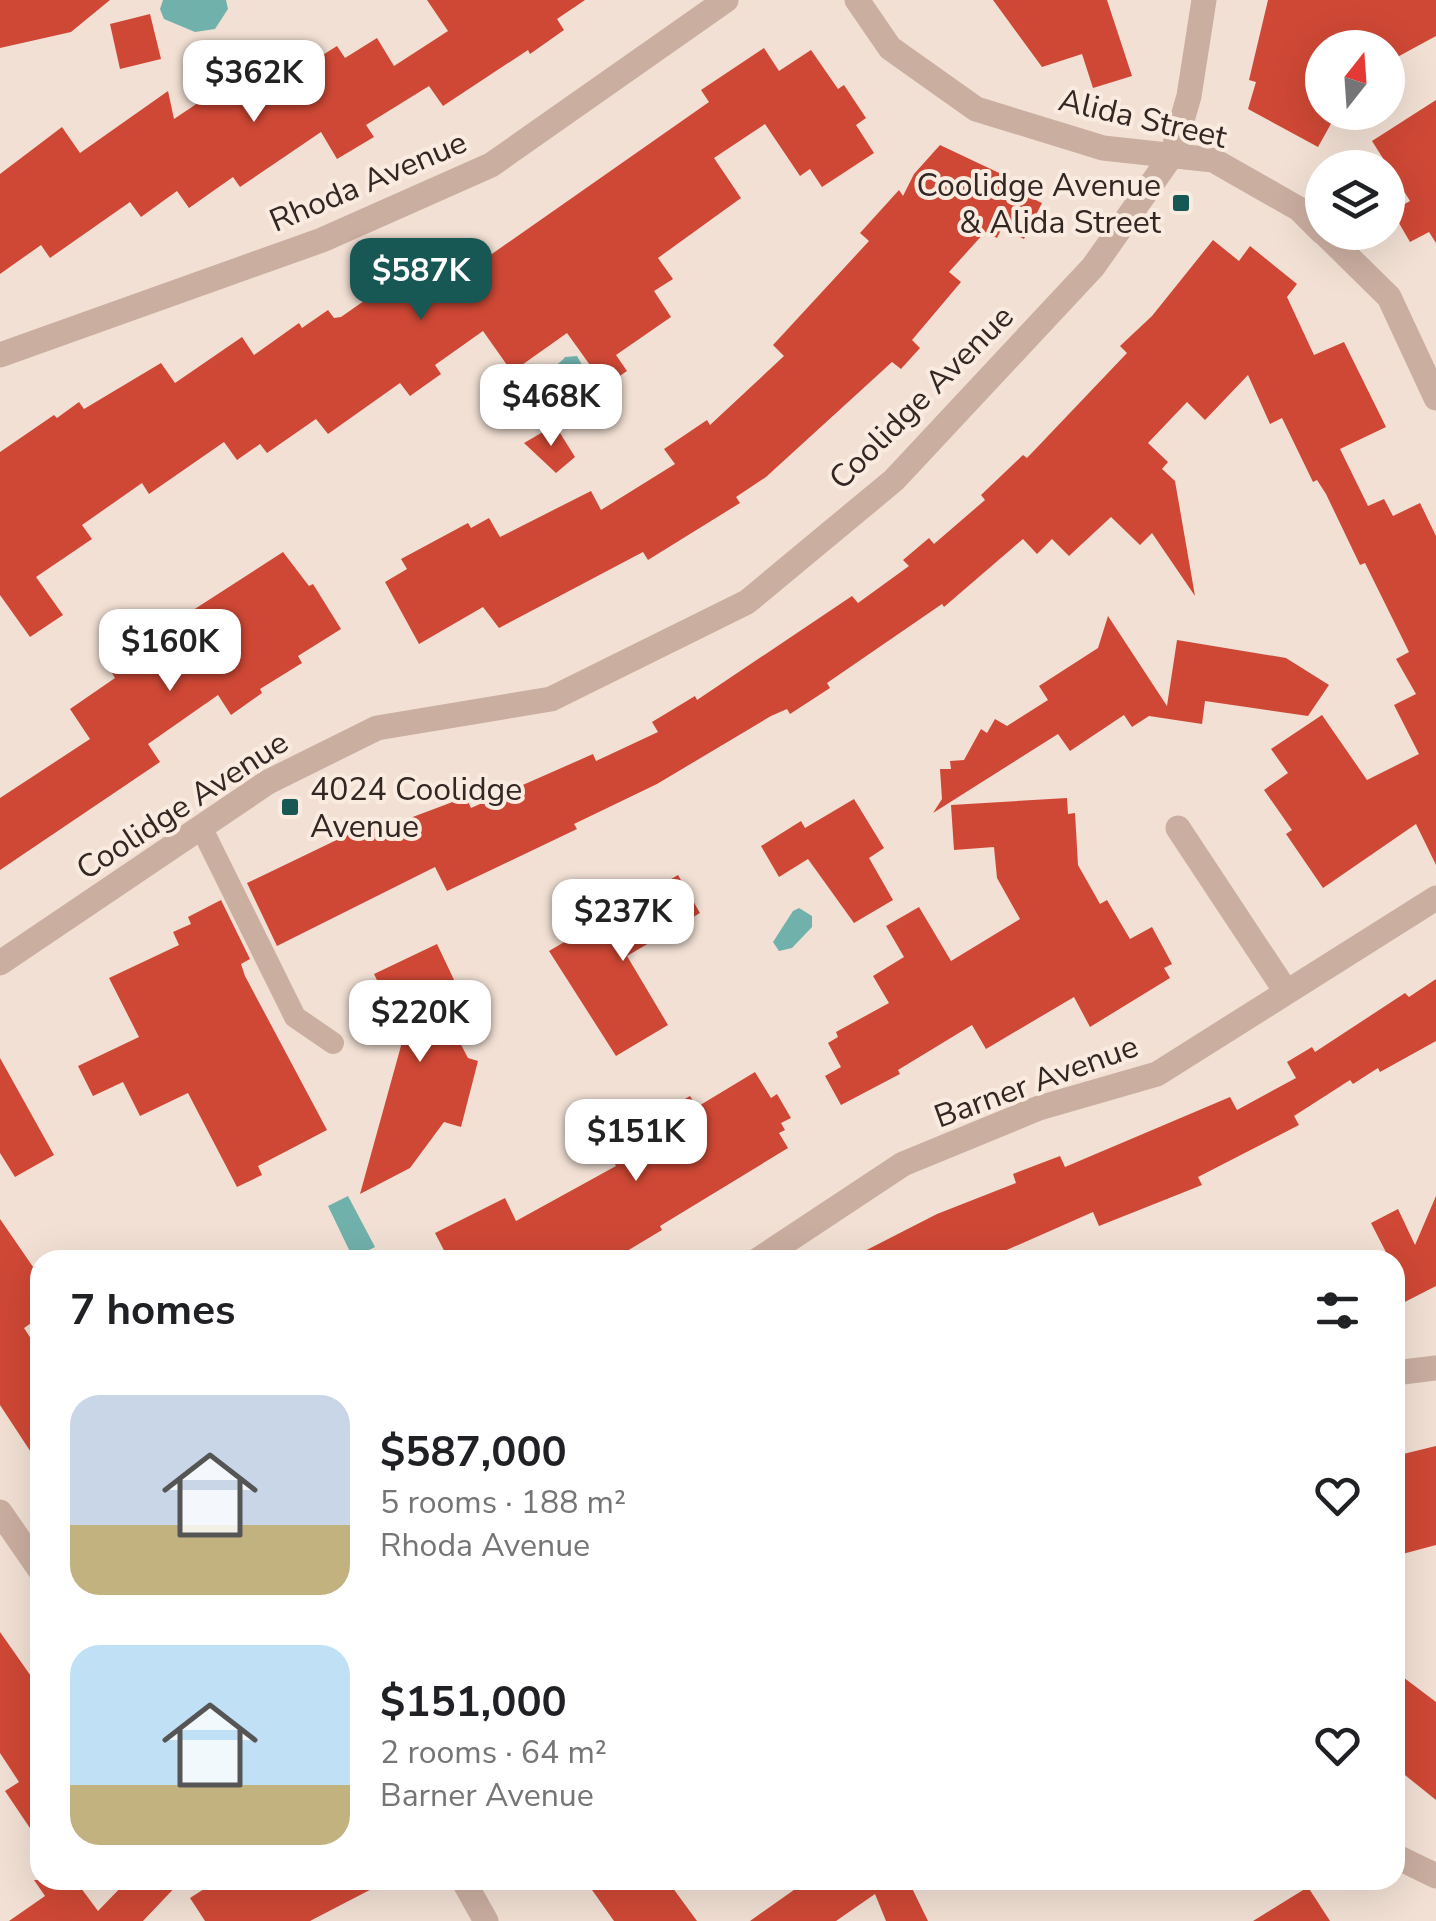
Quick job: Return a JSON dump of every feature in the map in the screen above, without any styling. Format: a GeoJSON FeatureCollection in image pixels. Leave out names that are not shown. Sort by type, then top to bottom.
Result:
{"type":"FeatureCollection","features":[{"type":"Feature","properties":{"kind":"street","name":"Rhoda Avenue"},"geometry":{"type":"LineString","coordinates":[[0,355],[322,240],[491,165],[726,0]]}},
{"type":"Feature","properties":{"kind":"street","name":"Alida Street"},"geometry":{"type":"LineString","coordinates":[[857,0],[890,48],[976,109],[1103,148],[1214,160],[1305,215]]}},
{"type":"Feature","properties":{"kind":"street","name":"Coolidge Avenue"},"geometry":{"type":"LineString","coordinates":[[0,963],[268,782],[377,728],[551,699],[747,602],[894,480],[1092,266],[1172,155],[1190,96],[1204,0]]}},
{"type":"Feature","properties":{"kind":"street","name":"Alida Street"},"geometry":{"type":"LineString","coordinates":[[1341,250],[1389,297],[1436,398]]}},
{"type":"Feature","properties":{"kind":"street"},"geometry":{"type":"LineString","coordinates":[[1178,828],[1285,990]]}},
{"type":"Feature","properties":{"kind":"street","name":"Barner Avenue"},"geometry":{"type":"LineString","coordinates":[[773,1250],[903,1164],[1039,1108],[1157,1074],[1436,898]]}},
{"type":"Feature","properties":{"kind":"street"},"geometry":{"type":"LineString","coordinates":[[1405,1372],[1436,1368]]}},
{"type":"Feature","properties":{"kind":"street"},"geometry":{"type":"LineString","coordinates":[[0,1512],[30,1556]]}},
{"type":"Feature","properties":{"kind":"street"},"geometry":{"type":"LineString","coordinates":[[1405,1861],[1436,1876]]}},
{"type":"Feature","properties":{"kind":"street"},"geometry":{"type":"LineString","coordinates":[[469,1890],[486,1921]]}},
{"type":"Feature","properties":{"kind":"lane"},"geometry":{"type":"LineString","coordinates":[[200,827],[295,1017],[333,1043]]}},
{"type":"Feature","properties":{"kind":"water"},"geometry":{"type":"Polygon","coordinates":[[[163,0],[226,0],[228,9],[215,29],[195,32],[164,19],[160,9],[163,0]]]}},
{"type":"Feature","properties":{"kind":"water"},"geometry":{"type":"Polygon","coordinates":[[[577,356],[585,370],[573,386],[551,398],[535,394],[535,377],[565,357],[577,356]]]}},
{"type":"Feature","properties":{"kind":"water"},"geometry":{"type":"Polygon","coordinates":[[[799,908],[812,916],[812,927],[792,948],[779,951],[773,942],[799,908]]]}},
{"type":"Feature","properties":{"kind":"water"},"geometry":{"type":"Polygon","coordinates":[[[348,1196],[375,1247],[349,1250],[328,1206],[348,1196]]]}},
{"type":"Feature","properties":{"kind":"building"},"geometry":{"type":"Polygon","coordinates":[[[0,0],[110,0],[71,32],[0,48],[0,0]]]}},
{"type":"Feature","properties":{"kind":"building"},"geometry":{"type":"Polygon","coordinates":[[[427,0],[585,0],[557,19],[564,30],[530,54],[528,50],[443,106],[429,86],[366,125],[374,137],[337,159],[321,132],[240,187],[233,177],[189,208],[177,191],[141,217],[130,202],[50,258],[41,245],[0,274],[0,174],[62,127],[80,153],[168,91],[174,119],[262,60],[278,83],[337,46],[345,58],[377,38],[394,66],[448,31],[427,0]]]}},
{"type":"Feature","properties":{"kind":"building"},"geometry":{"type":"Polygon","coordinates":[[[993,0],[1107,0],[1132,76],[1093,88],[1082,54],[1042,67],[993,0]]]}},
{"type":"Feature","properties":{"kind":"building"},"geometry":{"type":"Polygon","coordinates":[[[1268,0],[1436,0],[1436,36],[1405,53],[1405,30],[1305,30],[1305,130],[1328,130],[1318,147],[1248,109],[1256,82],[1249,80],[1268,0]]]}},
{"type":"Feature","properties":{"kind":"building"},"geometry":{"type":"Polygon","coordinates":[[[150,14],[161,59],[120,69],[110,24],[150,14]]]}},
{"type":"Feature","properties":{"kind":"building"},"geometry":{"type":"Polygon","coordinates":[[[764,48],[779,71],[811,50],[838,89],[844,85],[866,118],[856,125],[874,153],[822,187],[810,169],[800,176],[765,124],[714,158],[741,198],[658,258],[673,279],[654,291],[671,317],[616,355],[627,371],[605,386],[567,333],[512,372],[483,331],[435,365],[441,374],[410,396],[400,383],[328,434],[316,419],[267,453],[260,444],[237,460],[224,442],[149,494],[142,483],[82,525],[92,539],[36,577],[63,615],[30,637],[0,595],[0,452],[54,415],[57,418],[79,402],[84,409],[161,363],[175,383],[242,337],[254,355],[299,323],[302,328],[328,310],[334,318],[341,317],[381,289],[387,297],[426,268],[432,277],[470,250],[479,263],[709,102],[701,90],[764,48]]]}},
{"type":"Feature","properties":{"kind":"building"},"geometry":{"type":"Polygon","coordinates":[[[1436,100],[1436,243],[1429,232],[1410,242],[1405,233],[1405,204],[1410,201],[1405,193],[1405,150],[1378,150],[1372,141],[1389,130],[1405,130],[1405,120],[1436,100]]]}},
{"type":"Feature","properties":{"kind":"building"},"geometry":{"type":"Polygon","coordinates":[[[940,145],[1014,180],[1010,188],[1042,203],[1024,239],[1002,228],[997,238],[985,232],[949,272],[961,282],[912,340],[920,348],[901,369],[892,362],[766,477],[736,497],[740,503],[648,560],[643,552],[499,628],[483,607],[419,644],[385,582],[407,569],[401,559],[468,523],[471,528],[489,518],[500,537],[591,491],[601,510],[675,464],[664,449],[707,420],[710,425],[784,356],[773,345],[869,241],[860,233],[899,190],[903,196],[914,174],[940,145]]]}},
{"type":"Feature","properties":{"kind":"building"},"geometry":{"type":"Polygon","coordinates":[[[1213,240],[1239,261],[1250,246],[1297,284],[1287,297],[1314,355],[1344,342],[1386,427],[1340,449],[1368,506],[1384,499],[1393,516],[1420,503],[1436,536],[1436,865],[1416,824],[1323,888],[1286,834],[1292,830],[1264,790],[1288,773],[1271,749],[1322,715],[1367,780],[1419,754],[1394,705],[1416,694],[1396,659],[1409,652],[1365,563],[1360,565],[1326,494],[1317,480],[1313,482],[1282,418],[1270,424],[1248,375],[1205,420],[1187,402],[1148,443],[1168,462],[1162,469],[1175,481],[1195,596],[1152,533],[1140,545],[1111,517],[1069,556],[1052,539],[1037,554],[1023,539],[944,607],[942,604],[827,683],[830,688],[790,714],[787,709],[771,716],[657,784],[574,824],[577,829],[447,891],[435,867],[277,946],[247,883],[374,822],[378,830],[466,797],[471,808],[593,754],[596,761],[658,732],[652,722],[695,696],[697,700],[852,596],[858,603],[909,566],[903,560],[929,538],[934,544],[985,500],[981,495],[1023,455],[1027,458],[1127,353],[1120,346],[1152,316],[1213,240]]]}},
{"type":"Feature","properties":{"kind":"building"},"geometry":{"type":"Polygon","coordinates":[[[555,425],[575,457],[556,473],[524,443],[555,425]]]}},
{"type":"Feature","properties":{"kind":"building"},"geometry":{"type":"Polygon","coordinates":[[[283,552],[309,586],[313,584],[341,629],[298,656],[302,663],[260,689],[262,693],[231,715],[218,695],[148,744],[160,762],[0,870],[0,798],[90,739],[70,709],[115,678],[101,654],[133,631],[142,643],[283,552]]]}},
{"type":"Feature","properties":{"kind":"building"},"geometry":{"type":"Polygon","coordinates":[[[1108,616],[1167,706],[1177,640],[1286,658],[1329,685],[1308,716],[1205,701],[1202,724],[1149,716],[1132,727],[1124,715],[1070,751],[1058,734],[933,813],[942,799],[940,769],[951,769],[950,761],[964,760],[981,729],[987,733],[995,719],[1007,726],[1048,700],[1039,686],[1098,648],[1108,616]]]}},
{"type":"Feature","properties":{"kind":"building"},"geometry":{"type":"Polygon","coordinates":[[[1067,798],[1068,814],[1075,813],[1078,865],[1100,904],[1107,900],[1130,939],[1152,927],[1172,964],[1164,968],[1170,978],[1090,1027],[1074,997],[986,1049],[972,1025],[898,1070],[900,1074],[841,1105],[825,1076],[841,1067],[828,1043],[838,1037],[836,1032],[889,1003],[873,976],[904,957],[886,926],[919,907],[951,961],[1020,919],[997,878],[994,847],[954,850],[951,805],[1067,798]]]}},
{"type":"Feature","properties":{"kind":"building"},"geometry":{"type":"Polygon","coordinates":[[[854,799],[884,848],[869,858],[893,900],[854,923],[808,859],[779,877],[761,846],[801,821],[805,828],[854,799]]]}},
{"type":"Feature","properties":{"kind":"building"},"geometry":{"type":"Polygon","coordinates":[[[678,875],[700,913],[627,956],[668,1025],[616,1056],[549,951],[678,875]]]}},
{"type":"Feature","properties":{"kind":"building"},"geometry":{"type":"Polygon","coordinates":[[[221,900],[250,959],[241,964],[245,976],[327,1130],[258,1166],[262,1175],[237,1187],[188,1093],[140,1116],[123,1082],[93,1096],[78,1066],[139,1037],[109,978],[179,945],[173,932],[191,924],[188,917],[221,900]]]}},
{"type":"Feature","properties":{"kind":"building"},"geometry":{"type":"Polygon","coordinates":[[[437,944],[465,1003],[444,1012],[468,1058],[478,1061],[461,1127],[444,1122],[410,1168],[360,1194],[404,1035],[374,974],[437,944]]]}},
{"type":"Feature","properties":{"kind":"building"},"geometry":{"type":"Polygon","coordinates":[[[1436,979],[1436,1041],[1380,1072],[1378,1068],[1353,1084],[1350,1080],[1294,1116],[1299,1125],[1198,1177],[1202,1185],[1099,1226],[1093,1212],[1007,1250],[867,1250],[937,1214],[1016,1183],[1013,1174],[1060,1156],[1065,1167],[1230,1097],[1237,1110],[1296,1078],[1287,1062],[1312,1047],[1315,1052],[1405,993],[1409,997],[1436,979]]]}},
{"type":"Feature","properties":{"kind":"building"},"geometry":{"type":"Polygon","coordinates":[[[0,1058],[54,1155],[15,1177],[0,1153],[0,1058]]]}},
{"type":"Feature","properties":{"kind":"building"},"geometry":{"type":"Polygon","coordinates":[[[755,1072],[771,1098],[777,1094],[791,1118],[781,1123],[785,1130],[779,1133],[788,1148],[660,1226],[662,1230],[629,1250],[444,1250],[435,1233],[505,1198],[516,1221],[616,1166],[612,1159],[650,1134],[647,1128],[658,1122],[655,1116],[690,1096],[697,1107],[755,1072]]]}},
{"type":"Feature","properties":{"kind":"building"},"geometry":{"type":"Polygon","coordinates":[[[1436,1196],[1436,1286],[1405,1302],[1405,1250],[1385,1250],[1371,1223],[1398,1209],[1415,1245],[1436,1196]]]}},
{"type":"Feature","properties":{"kind":"building"},"geometry":{"type":"Polygon","coordinates":[[[0,1219],[30,1262],[30,1324],[24,1328],[30,1337],[30,1451],[0,1405],[0,1219]]]}},
{"type":"Feature","properties":{"kind":"building"},"geometry":{"type":"Polygon","coordinates":[[[1436,1446],[1436,1545],[1405,1553],[1405,1454],[1436,1446]]]}},
{"type":"Feature","properties":{"kind":"building"},"geometry":{"type":"Polygon","coordinates":[[[0,1632],[30,1675],[30,1828],[5,1791],[19,1782],[0,1753],[0,1632]]]}},
{"type":"Feature","properties":{"kind":"building"},"geometry":{"type":"Polygon","coordinates":[[[1405,1679],[1436,1702],[1436,1800],[1405,1775],[1405,1679]]]}},
{"type":"Feature","properties":{"kind":"building"},"geometry":{"type":"Polygon","coordinates":[[[41,1890],[82,1890],[98,1911],[118,1890],[172,1890],[143,1921],[9,1921],[45,1896],[41,1890]]]}},
{"type":"Feature","properties":{"kind":"building"},"geometry":{"type":"Polygon","coordinates":[[[202,1890],[370,1890],[310,1921],[205,1921],[190,1898],[202,1890]]]}},
{"type":"Feature","properties":{"kind":"building"},"geometry":{"type":"Polygon","coordinates":[[[592,1890],[674,1890],[697,1921],[614,1921],[592,1890]]]}},
{"type":"Feature","properties":{"kind":"building"},"geometry":{"type":"Polygon","coordinates":[[[794,1890],[913,1890],[928,1921],[886,1921],[875,1894],[836,1921],[750,1921],[794,1890]]]}},
{"type":"Feature","properties":{"kind":"building"},"geometry":{"type":"Polygon","coordinates":[[[1303,1890],[1310,1890],[1330,1921],[1253,1921],[1303,1890]]]}},
{"type":"Feature","properties":{"kind":"place","name":"Coolidge Avenue & Alida Street"},"geometry":{"type":"Point","coordinates":[1181,203]}},
{"type":"Feature","properties":{"kind":"place","name":"4024 Coolidge Avenue"},"geometry":{"type":"Point","coordinates":[290,807]}}]}
